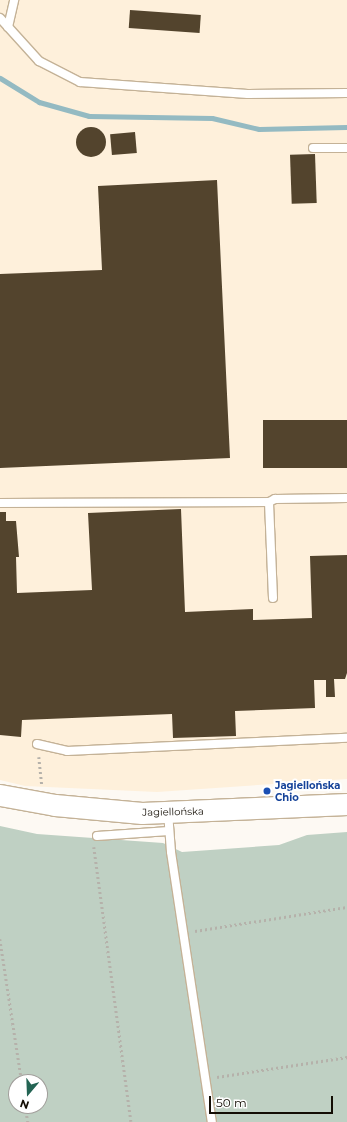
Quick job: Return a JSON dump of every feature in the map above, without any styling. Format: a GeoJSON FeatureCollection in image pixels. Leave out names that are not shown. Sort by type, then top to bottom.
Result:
{"type":"FeatureCollection","features":[{"type":"Feature","properties":{"kind":"street","name":"Jagiellońska"},"geometry":{"type":"LineString","coordinates":[[0,795],[169,822],[347,804]]}},
{"type":"Feature","properties":{"kind":"lane"},"geometry":{"type":"LineString","coordinates":[[8,27],[14,0]]}},
{"type":"Feature","properties":{"kind":"lane"},"geometry":{"type":"LineString","coordinates":[[0,18],[39,61],[80,82],[248,94],[347,93]]}},
{"type":"Feature","properties":{"kind":"lane"},"geometry":{"type":"LineString","coordinates":[[313,148],[347,148]]}},
{"type":"Feature","properties":{"kind":"lane"},"geometry":{"type":"LineString","coordinates":[[0,503],[269,502],[274,499],[347,498]]}},
{"type":"Feature","properties":{"kind":"lane"},"geometry":{"type":"LineString","coordinates":[[269,502],[273,598]]}},
{"type":"Feature","properties":{"kind":"lane"},"geometry":{"type":"LineString","coordinates":[[38,744],[67,751],[347,738]]}},
{"type":"Feature","properties":{"kind":"lane"},"geometry":{"type":"LineString","coordinates":[[97,836],[169,822],[212,1122]]}},
{"type":"Feature","properties":{"kind":"path"},"geometry":{"type":"LineString","coordinates":[[38,744],[43,790]]}},
{"type":"Feature","properties":{"kind":"path"},"geometry":{"type":"LineString","coordinates":[[97,836],[94,844],[94,859],[130,1122]]}},
{"type":"Feature","properties":{"kind":"path"},"geometry":{"type":"LineString","coordinates":[[184,933],[347,907]]}},
{"type":"Feature","properties":{"kind":"path"},"geometry":{"type":"LineString","coordinates":[[0,939],[21,1074]]}},
{"type":"Feature","properties":{"kind":"path"},"geometry":{"type":"LineString","coordinates":[[206,1079],[347,1057]]}},
{"type":"Feature","properties":{"kind":"shaded area"},"geometry":{"type":"Polygon","coordinates":[[[0,0],[347,0],[347,779],[157,792],[25,786],[0,780],[0,0]]]}},
{"type":"Feature","properties":{"kind":"green space"},"geometry":{"type":"Polygon","coordinates":[[[0,826],[37,834],[163,843],[182,852],[279,845],[307,835],[347,832],[347,1122],[0,1122],[0,826]]]}},
{"type":"Feature","properties":{"kind":"building"},"geometry":{"type":"Polygon","coordinates":[[[130,10],[201,15],[200,33],[129,28],[130,10]]]}},
{"type":"Feature","properties":{"kind":"building"},"geometry":{"type":"Polygon","coordinates":[[[91,127],[97,128],[105,136],[105,148],[97,156],[91,157],[85,156],[77,148],[76,142],[77,136],[85,128],[91,127]]]}},
{"type":"Feature","properties":{"kind":"building"},"geometry":{"type":"Polygon","coordinates":[[[135,132],[137,153],[112,155],[110,134],[135,132]]]}},
{"type":"Feature","properties":{"kind":"building"},"geometry":{"type":"Polygon","coordinates":[[[315,154],[317,203],[292,204],[290,155],[315,154]]]}},
{"type":"Feature","properties":{"kind":"building"},"geometry":{"type":"Polygon","coordinates":[[[217,180],[230,458],[0,468],[0,274],[102,270],[98,186],[217,180]]]}},
{"type":"Feature","properties":{"kind":"building"},"geometry":{"type":"Polygon","coordinates":[[[263,420],[347,420],[347,468],[263,468],[263,420]]]}},
{"type":"Feature","properties":{"kind":"building"},"geometry":{"type":"Polygon","coordinates":[[[181,509],[185,612],[253,609],[253,620],[312,618],[310,556],[347,555],[347,673],[345,679],[334,679],[335,697],[326,697],[326,680],[314,680],[315,708],[235,711],[236,736],[173,738],[172,714],[22,720],[21,737],[0,735],[0,512],[6,512],[6,521],[16,521],[19,557],[16,557],[17,593],[92,590],[88,513],[181,509]]]}},
{"type":"Feature","properties":{"kind":"waterway"},"geometry":{"type":"LineString","coordinates":[[0,78],[39,102],[89,116],[212,118],[259,129],[347,127]]}},
{"type":"Feature","properties":{"kind":"place","name":"Jagiellońska Chio"},"geometry":{"type":"Point","coordinates":[267,791]}}]}
